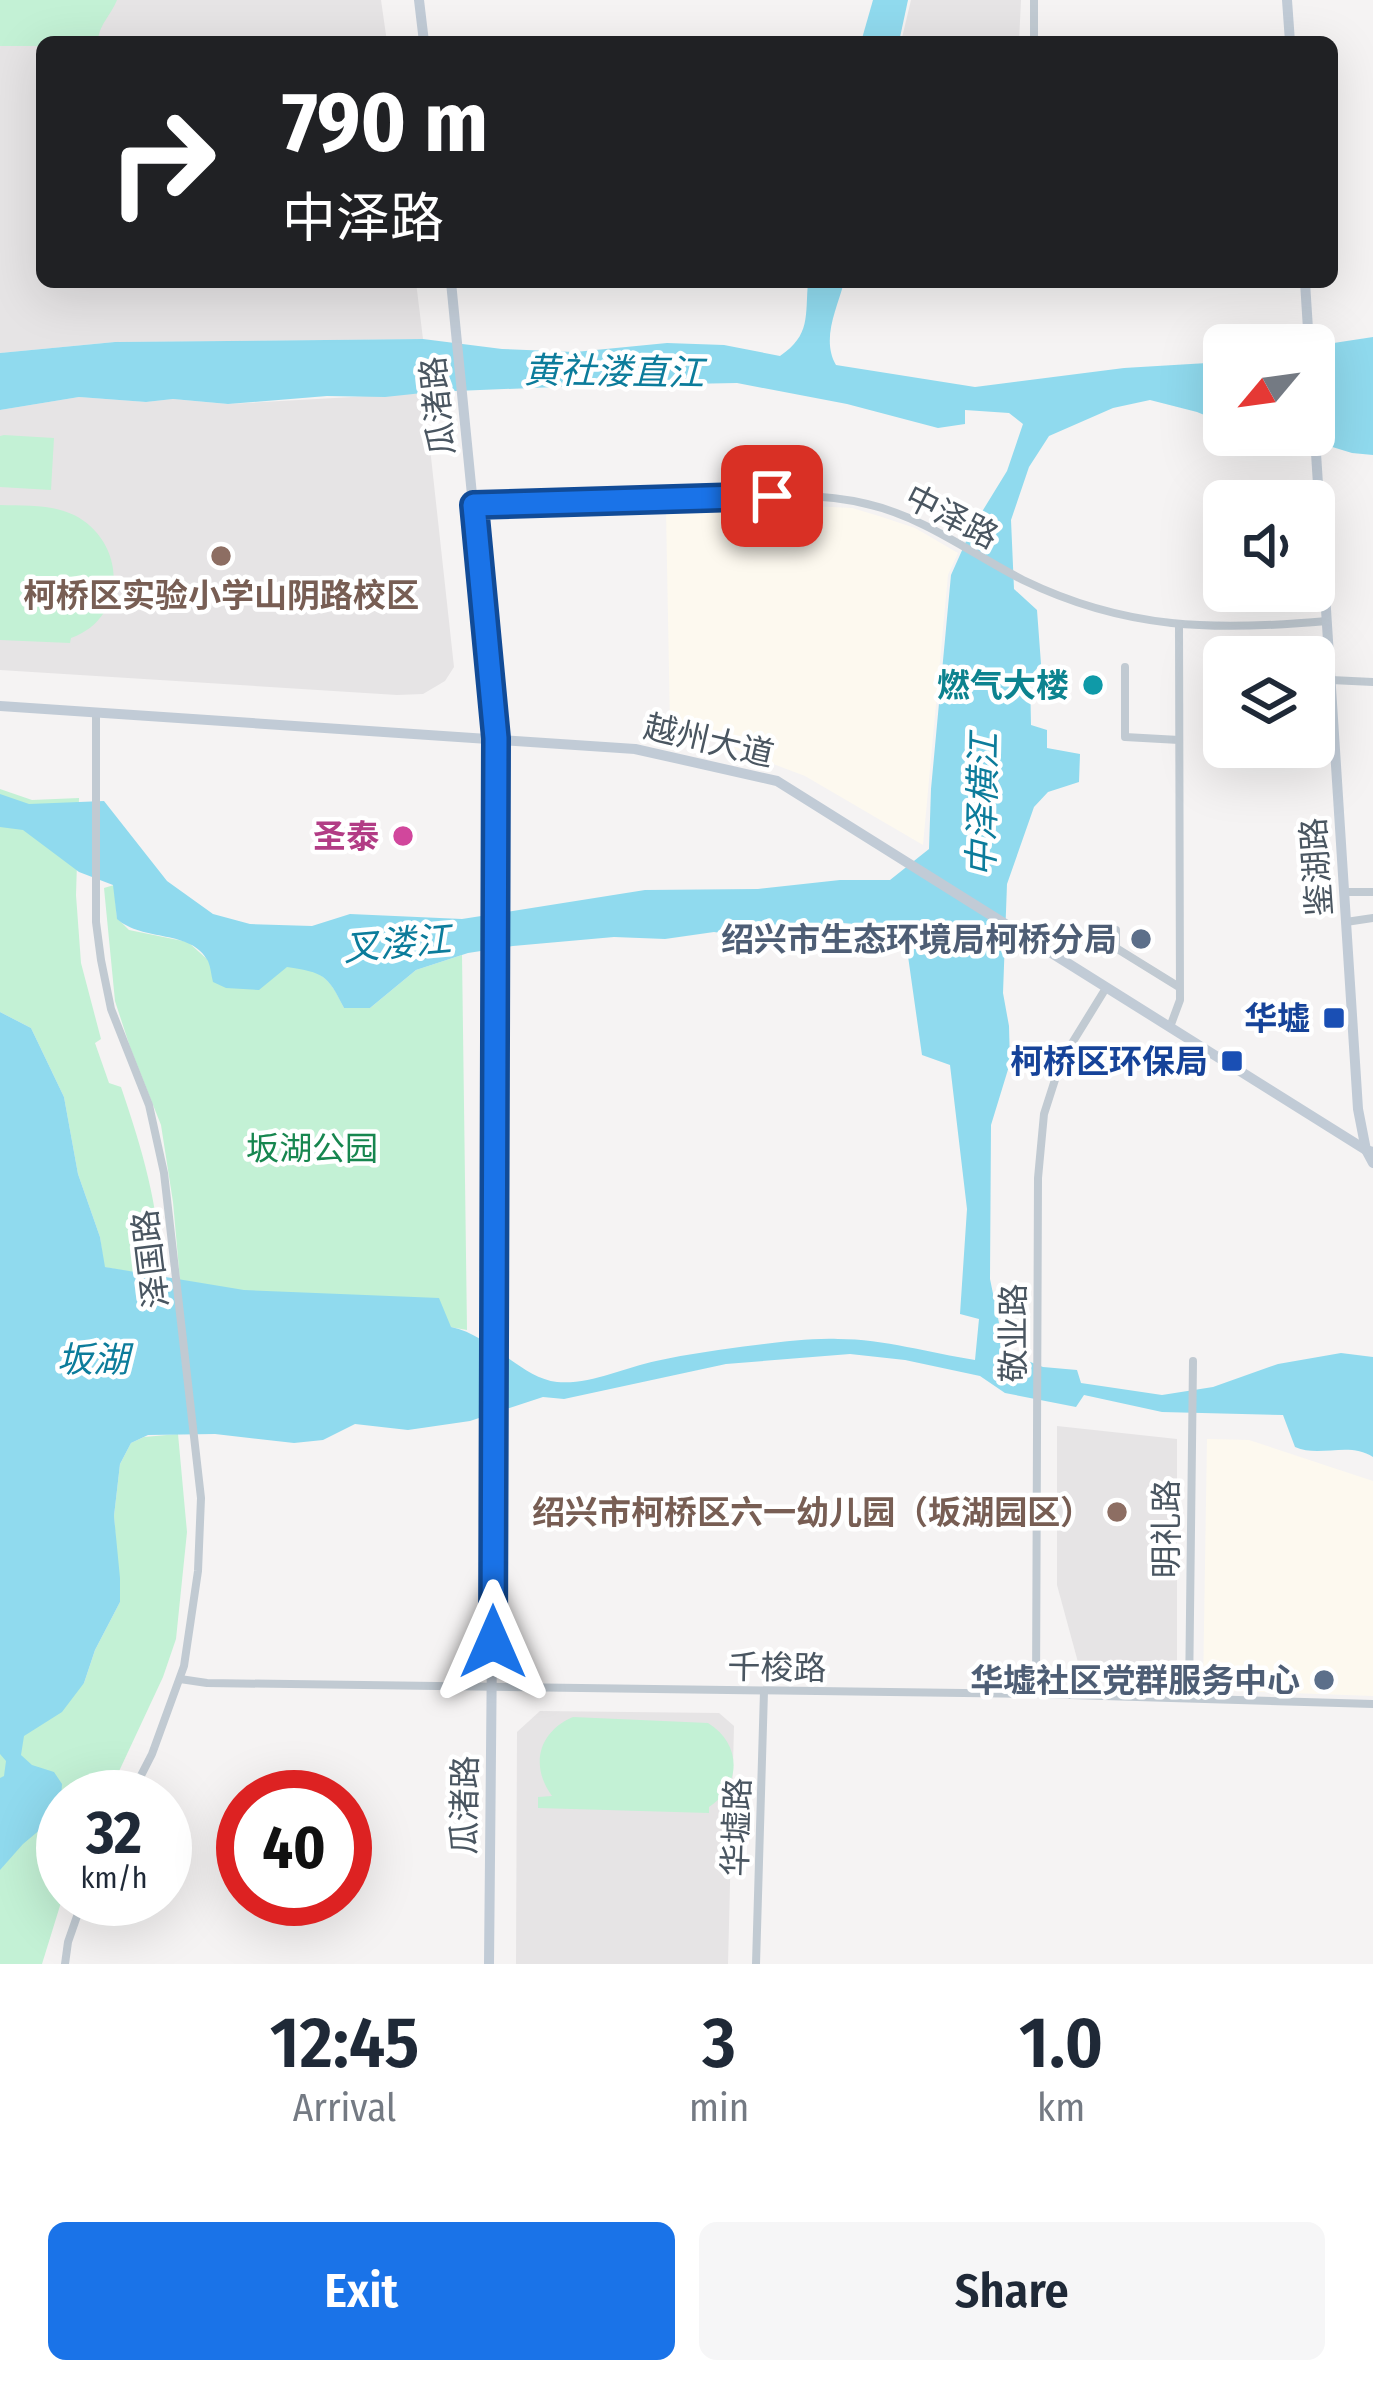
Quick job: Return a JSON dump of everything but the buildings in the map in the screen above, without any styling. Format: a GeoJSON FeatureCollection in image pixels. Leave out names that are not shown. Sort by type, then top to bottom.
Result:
{"type":"FeatureCollection","features":[{"type":"Feature","properties":{"kind":"street"},"geometry":{"type":"LineString","coordinates":[[419,0],[423,36]]}},
{"type":"Feature","properties":{"kind":"street"},"geometry":{"type":"LineString","coordinates":[[1034,0],[1034,36]]}},
{"type":"Feature","properties":{"kind":"street"},"geometry":{"type":"LineString","coordinates":[[1287,0],[1290,36]]}},
{"type":"Feature","properties":{"kind":"street","name":"瓜渚路"},"geometry":{"type":"LineString","coordinates":[[452,288],[496,738],[489,1964]]}},
{"type":"Feature","properties":{"kind":"street"},"geometry":{"type":"LineString","coordinates":[[1305,288],[1308,324]]}},
{"type":"Feature","properties":{"kind":"street","name":"鉴湖路"},"geometry":{"type":"LineString","coordinates":[[1317,456],[1329,636]]}},
{"type":"Feature","properties":{"kind":"street","name":"中泽路"},"geometry":{"type":"LineString","coordinates":[[474,505],[772,496],[842,499],[910,517],[1018,577],[1103,611],[1179,626],[1328,621]]}},
{"type":"Feature","properties":{"kind":"street"},"geometry":{"type":"LineString","coordinates":[[1169,1028],[1180,1000],[1179,626]]}},
{"type":"Feature","properties":{"kind":"street"},"geometry":{"type":"LineString","coordinates":[[1125,667],[1125,737],[1179,740]]}},
{"type":"Feature","properties":{"kind":"street"},"geometry":{"type":"LineString","coordinates":[[1335,680],[1373,682]]}},
{"type":"Feature","properties":{"kind":"street","name":"越州大道"},"geometry":{"type":"LineString","coordinates":[[0,706],[635,749],[776,781],[1369,1151]]}},
{"type":"Feature","properties":{"kind":"street","name":"泽国路"},"geometry":{"type":"LineString","coordinates":[[96,713],[98,940],[111,1009],[149,1105],[164,1173],[201,1498],[191,1629],[180,1678],[144,1770]]}},
{"type":"Feature","properties":{"kind":"street","name":"鉴湖路"},"geometry":{"type":"LineString","coordinates":[[1335,745],[1358,1109],[1373,1162]]}},
{"type":"Feature","properties":{"kind":"street"},"geometry":{"type":"LineString","coordinates":[[1344,892],[1373,892]]}},
{"type":"Feature","properties":{"kind":"street"},"geometry":{"type":"LineString","coordinates":[[1346,922],[1373,917]]}},
{"type":"Feature","properties":{"kind":"street"},"geometry":{"type":"LineString","coordinates":[[1116,930],[1116,948],[1180,988]]}},
{"type":"Feature","properties":{"kind":"street","name":"敬业路"},"geometry":{"type":"LineString","coordinates":[[1036,1694],[1038,1178],[1044,1114],[1060,1061],[1106,988]]}},
{"type":"Feature","properties":{"kind":"street","name":"明礼路"},"geometry":{"type":"LineString","coordinates":[[1190,1699],[1193,1360]]}},
{"type":"Feature","properties":{"kind":"street","name":"千梭路"},"geometry":{"type":"LineString","coordinates":[[180,1678],[206,1683],[1036,1694],[1373,1704]]}},
{"type":"Feature","properties":{"kind":"street","name":"华墟路"},"geometry":{"type":"LineString","coordinates":[[756,1964],[764,1691]]}},
{"type":"Feature","properties":{"kind":"street"},"geometry":{"type":"LineString","coordinates":[[64,1964],[74,1926]]}},
{"type":"Feature","properties":{"kind":"shaded area"},"geometry":{"type":"Polygon","coordinates":[[[0,0],[381,0],[386,36],[36,36],[36,288],[417,288],[423,339],[115,342],[0,353],[0,0]]]}},
{"type":"Feature","properties":{"kind":"shaded area"},"geometry":{"type":"Polygon","coordinates":[[[911,0],[1021,0],[1019,36],[902,36],[911,0]]]}},
{"type":"Feature","properties":{"kind":"shaded area","name":"柯桥区实验小学山阴路校区"},"geometry":{"type":"Polygon","coordinates":[[[424,393],[454,667],[445,681],[423,694],[397,695],[0,670],[0,410],[79,397],[228,404],[424,393]]]}},
{"type":"Feature","properties":{"kind":"shaded area"},"geometry":{"type":"Polygon","coordinates":[[[852,508],[879,516],[915,528],[958,553],[948,575],[923,845],[805,776],[670,725],[666,510],[852,508]]]}},
{"type":"Feature","properties":{"kind":"shaded area","name":"绍兴市柯桥区六一幼儿园（坂湖园区）"},"geometry":{"type":"Polygon","coordinates":[[[1057,1426],[1177,1439],[1177,1660],[1160,1677],[1082,1677],[1057,1585],[1057,1426]]]}},
{"type":"Feature","properties":{"kind":"shaded area"},"geometry":{"type":"Polygon","coordinates":[[[1207,1439],[1249,1440],[1373,1481],[1373,1696],[1203,1690],[1207,1439]]]}},
{"type":"Feature","properties":{"kind":"shaded area"},"geometry":{"type":"Polygon","coordinates":[[[540,1711],[719,1713],[734,1726],[728,1964],[516,1964],[517,1732],[540,1711]]]}},
{"type":"Feature","properties":{"kind":"green space"},"geometry":{"type":"Polygon","coordinates":[[[0,0],[117,0],[99,36],[36,36],[36,46],[0,46],[0,0]]]}},
{"type":"Feature","properties":{"kind":"green space"},"geometry":{"type":"Polygon","coordinates":[[[0,436],[54,438],[51,490],[0,487],[0,436]]]}},
{"type":"Feature","properties":{"kind":"green space"},"geometry":{"type":"Polygon","coordinates":[[[0,505],[65,511],[91,527],[104,542],[114,578],[111,597],[103,614],[70,643],[0,640],[0,505]]]}},
{"type":"Feature","properties":{"kind":"green space","name":"坂湖公园"},"geometry":{"type":"Polygon","coordinates":[[[0,789],[32,800],[79,798],[76,895],[81,963],[101,1039],[95,1043],[109,1083],[121,1087],[143,1158],[154,1204],[161,1278],[104,1267],[100,1237],[78,1174],[64,1097],[31,1028],[0,1012],[0,789]]]}},
{"type":"Feature","properties":{"kind":"green space","name":"坂湖公园"},"geometry":{"type":"Polygon","coordinates":[[[114,885],[117,918],[129,930],[188,942],[208,960],[298,965],[322,976],[344,1008],[370,1008],[416,970],[462,955],[467,1330],[180,1280],[161,1125],[115,1001],[104,888],[114,885]]]}},
{"type":"Feature","properties":{"kind":"green space"},"geometry":{"type":"Polygon","coordinates":[[[178,1434],[187,1532],[176,1639],[120,1770],[36,1770],[36,1926],[54,1926],[42,1964],[0,1964],[0,1743],[84,1683],[120,1602],[114,1516],[120,1464],[131,1443],[178,1434]]]}},
{"type":"Feature","properties":{"kind":"green space"},"geometry":{"type":"Polygon","coordinates":[[[573,1717],[708,1723],[732,1753],[728,1788],[709,1807],[709,1813],[538,1808],[538,1797],[552,1796],[541,1773],[541,1751],[552,1731],[573,1717]]]}},
{"type":"Feature","properties":{"kind":"water"},"geometry":{"type":"Polygon","coordinates":[[[873,0],[908,0],[900,36],[863,36],[873,0]]]}},
{"type":"Feature","properties":{"kind":"water"},"geometry":{"type":"Polygon","coordinates":[[[808,288],[842,288],[830,334],[836,365],[975,387],[1203,363],[1203,414],[1150,400],[1113,408],[1049,436],[1029,467],[1011,520],[1014,589],[1037,610],[1041,664],[1030,676],[1031,725],[1047,730],[1047,748],[1080,754],[1079,782],[1048,792],[1034,807],[1007,884],[1003,993],[1010,1063],[991,1125],[990,1279],[1005,1352],[1043,1367],[1077,1370],[1081,1383],[1162,1395],[1213,1387],[1278,1364],[1341,1353],[1373,1357],[1373,1457],[1354,1450],[1295,1447],[1283,1415],[1162,1412],[1084,1395],[1076,1407],[1005,1393],[980,1376],[850,1354],[726,1364],[564,1399],[543,1397],[470,1421],[408,1430],[355,1424],[323,1440],[294,1443],[215,1434],[148,1435],[131,1443],[120,1464],[114,1516],[120,1602],[84,1683],[62,1712],[24,1736],[21,1755],[48,1770],[36,1770],[36,1833],[0,1870],[0,1778],[6,1761],[0,1754],[0,1012],[31,1028],[64,1097],[78,1174],[105,1267],[244,1290],[439,1298],[451,1327],[479,1338],[531,1373],[557,1382],[594,1379],[693,1354],[818,1339],[872,1341],[975,1360],[979,1319],[960,1314],[967,1209],[950,1065],[922,1055],[906,942],[891,927],[843,923],[842,938],[785,942],[714,932],[513,946],[468,953],[416,970],[370,1008],[344,1008],[323,977],[299,969],[287,967],[259,990],[226,988],[213,982],[208,961],[190,944],[140,931],[117,919],[113,885],[79,872],[23,830],[0,827],[0,794],[29,804],[104,801],[167,881],[213,914],[250,924],[312,926],[350,914],[462,919],[645,890],[758,889],[890,880],[929,849],[951,575],[972,528],[1007,471],[1023,424],[1009,413],[965,410],[965,424],[938,428],[737,383],[327,396],[228,404],[79,397],[0,410],[0,353],[115,342],[423,339],[575,352],[667,343],[724,345],[780,356],[802,332],[808,288]]]}},
{"type":"Feature","properties":{"kind":"water"},"geometry":{"type":"Polygon","coordinates":[[[1373,337],[1373,455],[1335,448],[1335,343],[1373,337]]]}},
{"type":"Feature","properties":{"kind":"place","name":"柯桥区实验小学山阴路校区"},"geometry":{"type":"Point","coordinates":[221,556]}},
{"type":"Feature","properties":{"kind":"place","name":"燃气大楼"},"geometry":{"type":"Point","coordinates":[1093,685]}},
{"type":"Feature","properties":{"kind":"place","name":"圣泰"},"geometry":{"type":"Point","coordinates":[403,836]}},
{"type":"Feature","properties":{"kind":"place","name":"绍兴市生态环境局柯桥分局"},"geometry":{"type":"Point","coordinates":[1141,939]}},
{"type":"Feature","properties":{"kind":"place","name":"华墟"},"geometry":{"type":"Point","coordinates":[1334,1018]}},
{"type":"Feature","properties":{"kind":"place","name":"柯桥区环保局"},"geometry":{"type":"Point","coordinates":[1232,1061]}},
{"type":"Feature","properties":{"kind":"place","name":"绍兴市柯桥区六一幼儿园（坂湖园区）"},"geometry":{"type":"Point","coordinates":[1117,1512]}},
{"type":"Feature","properties":{"kind":"place","name":"华墟社区党群服务中心"},"geometry":{"type":"Point","coordinates":[1324,1680]}},
{"type":"Feature","properties":{"kind":"route"},"geometry":{"type":"LineString","coordinates":[[493,1642],[496,738],[474,505],[772,496]]}},
{"type":"Feature","properties":{"kind":"water label","name":"黄社溇直江"},"geometry":{"type":"Point","coordinates":[614,371]}},
{"type":"Feature","properties":{"kind":"water label","name":"中泽横江"},"geometry":{"type":"Point","coordinates":[982,805]}},
{"type":"Feature","properties":{"kind":"water label","name":"叉溇江"},"geometry":{"type":"Point","coordinates":[397,943]}},
{"type":"Feature","properties":{"kind":"water label","name":"坂湖"},"geometry":{"type":"Point","coordinates":[93,1359]}}]}
